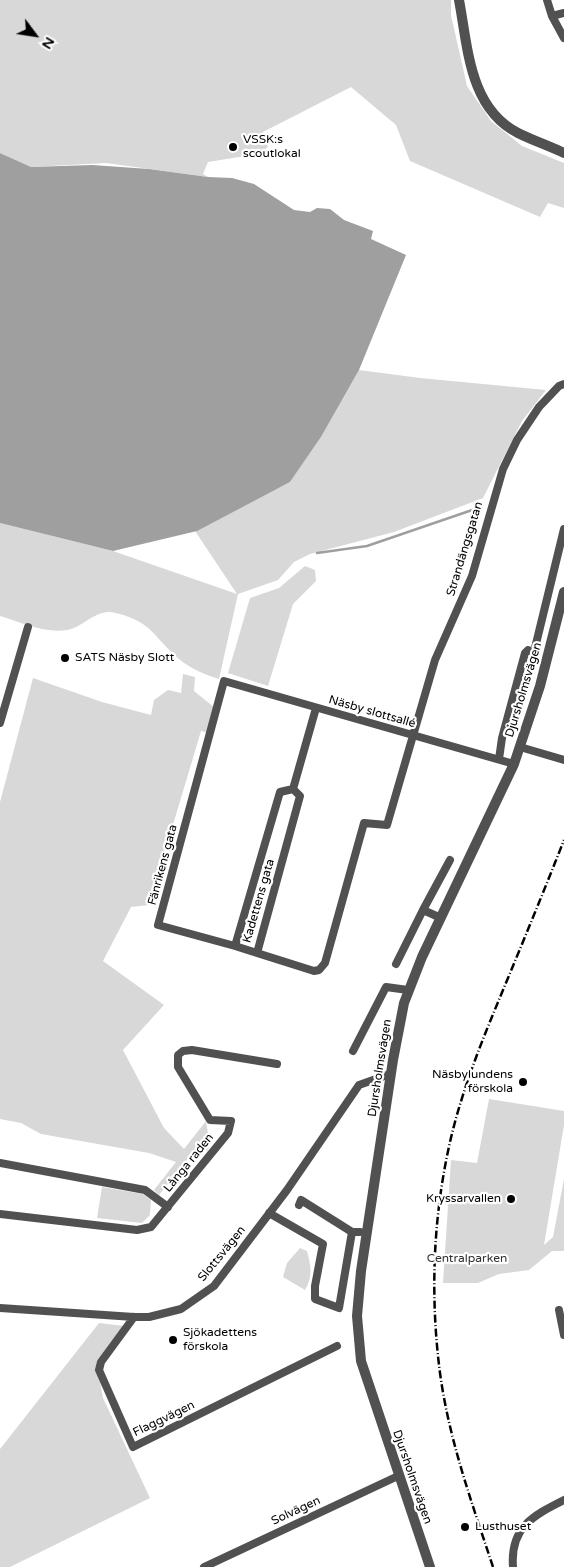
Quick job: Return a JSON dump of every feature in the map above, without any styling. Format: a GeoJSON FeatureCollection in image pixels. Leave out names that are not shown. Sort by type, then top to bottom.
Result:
{"type":"FeatureCollection","features":[{"type":"Feature","properties":{"kind":"street"},"geometry":{"type":"LineString","coordinates":[[459,0],[476,87],[486,106],[516,132],[564,153]]}},
{"type":"Feature","properties":{"kind":"street"},"geometry":{"type":"LineString","coordinates":[[547,0],[552,16],[564,38]]}},
{"type":"Feature","properties":{"kind":"street"},"geometry":{"type":"LineString","coordinates":[[552,16],[564,13]]}},
{"type":"Feature","properties":{"kind":"street"},"geometry":{"type":"LineString","coordinates":[[561,385],[564,393]]}},
{"type":"Feature","properties":{"kind":"street","name":"Strandängsgatan"},"geometry":{"type":"LineString","coordinates":[[412,735],[435,660],[472,576],[492,499],[503,469],[517,440],[540,408],[561,385]]}},
{"type":"Feature","properties":{"kind":"street"},"geometry":{"type":"LineString","coordinates":[[499,759],[502,738],[524,653],[528,650],[534,652],[564,529]]}},
{"type":"Feature","properties":{"kind":"street","name":"Djursholmsvägen"},"geometry":{"type":"LineString","coordinates":[[430,1567],[361,1361],[357,1316],[361,1270],[390,1074],[408,990],[514,764],[540,686],[564,592]]}},
{"type":"Feature","properties":{"kind":"street"},"geometry":{"type":"LineString","coordinates":[[0,723],[28,627]]}},
{"type":"Feature","properties":{"kind":"street","name":"Näsby slottsallé"},"geometry":{"type":"LineString","coordinates":[[224,681],[514,764]]}},
{"type":"Feature","properties":{"kind":"street","name":"Fänrikens gata"},"geometry":{"type":"LineString","coordinates":[[224,681],[158,925],[235,946]]}},
{"type":"Feature","properties":{"kind":"street","name":"Kadettens gata"},"geometry":{"type":"LineString","coordinates":[[316,708],[293,789],[300,796],[257,953],[314,971],[319,970],[325,963],[364,823],[387,825],[412,735]]}},
{"type":"Feature","properties":{"kind":"street"},"geometry":{"type":"LineString","coordinates":[[520,747],[564,760]]}},
{"type":"Feature","properties":{"kind":"street"},"geometry":{"type":"LineString","coordinates":[[257,953],[235,946],[280,792],[293,789]]}},
{"type":"Feature","properties":{"kind":"street"},"geometry":{"type":"LineString","coordinates":[[396,964],[450,860]]}},
{"type":"Feature","properties":{"kind":"street"},"geometry":{"type":"LineString","coordinates":[[423,910],[441,918]]}},
{"type":"Feature","properties":{"kind":"street"},"geometry":{"type":"LineString","coordinates":[[353,1051],[386,987],[408,990]]}},
{"type":"Feature","properties":{"kind":"street","name":"Långa raden"},"geometry":{"type":"LineString","coordinates":[[0,1214],[137,1230],[151,1227],[228,1133],[231,1121],[210,1120],[178,1067],[178,1055],[183,1051],[192,1050],[277,1064]]}},
{"type":"Feature","properties":{"kind":"street","name":"Slottsvägen"},"geometry":{"type":"LineString","coordinates":[[0,1308],[149,1317],[181,1308],[214,1286],[269,1213],[359,1085],[390,1074]]}},
{"type":"Feature","properties":{"kind":"street","name":"Långa raden"},"geometry":{"type":"LineString","coordinates":[[0,1163],[145,1190],[168,1207]]}},
{"type":"Feature","properties":{"kind":"street"},"geometry":{"type":"LineString","coordinates":[[269,1213],[323,1244],[315,1286],[315,1299],[321,1303],[340,1308],[356,1232],[301,1200],[299,1205]]}},
{"type":"Feature","properties":{"kind":"street"},"geometry":{"type":"LineString","coordinates":[[559,1310],[564,1334]]}},
{"type":"Feature","properties":{"kind":"street","name":"Flaggvägen"},"geometry":{"type":"LineString","coordinates":[[134,1317],[102,1362],[99,1370],[133,1447],[337,1346]]}},
{"type":"Feature","properties":{"kind":"street","name":"Solvägen"},"geometry":{"type":"LineString","coordinates":[[204,1567],[398,1476]]}},
{"type":"Feature","properties":{"kind":"street"},"geometry":{"type":"LineString","coordinates":[[513,1567],[512,1550],[523,1525],[564,1500]]}},
{"type":"Feature","properties":{"kind":"green space"},"geometry":{"type":"Polygon","coordinates":[[[0,0],[451,0],[451,15],[467,86],[491,121],[522,146],[564,163],[564,208],[548,203],[540,217],[410,161],[396,125],[351,87],[263,132],[268,147],[258,154],[208,162],[203,174],[208,177],[106,163],[31,167],[0,153],[0,0]]]}},
{"type":"Feature","properties":{"kind":"green space"},"geometry":{"type":"Polygon","coordinates":[[[359,370],[546,390],[522,421],[483,498],[394,532],[310,554],[294,562],[278,580],[238,594],[219,679],[203,673],[179,659],[152,631],[138,621],[116,613],[103,613],[73,628],[59,631],[33,627],[0,616],[0,523],[113,551],[237,594],[195,531],[290,482],[321,437],[359,370]]]}},
{"type":"Feature","properties":{"kind":"green space"},"geometry":{"type":"Polygon","coordinates":[[[305,566],[315,570],[316,581],[293,604],[268,686],[228,673],[250,598],[279,588],[305,566]]]}},
{"type":"Feature","properties":{"kind":"green space"},"geometry":{"type":"Polygon","coordinates":[[[183,674],[195,677],[194,691],[215,708],[208,733],[201,731],[149,905],[131,907],[103,961],[164,1005],[123,1050],[164,1128],[184,1149],[206,1121],[210,1146],[207,1151],[199,1145],[159,1195],[154,1190],[176,1162],[149,1153],[41,1134],[21,1123],[0,1119],[0,802],[33,678],[102,702],[151,715],[154,700],[168,690],[181,693],[183,674]]]}},
{"type":"Feature","properties":{"kind":"green space","name":"Kryssarvallen"},"geometry":{"type":"Polygon","coordinates":[[[489,1099],[564,1111],[564,1125],[544,1245],[553,1237],[564,1179],[564,1251],[552,1251],[529,1270],[499,1274],[478,1283],[443,1283],[451,1160],[477,1163],[489,1099]]]}},
{"type":"Feature","properties":{"kind":"green space"},"geometry":{"type":"Polygon","coordinates":[[[102,1187],[143,1194],[151,1200],[150,1215],[142,1223],[97,1218],[102,1187]]]}},
{"type":"Feature","properties":{"kind":"green space"},"geometry":{"type":"Polygon","coordinates":[[[300,1248],[307,1251],[310,1266],[309,1280],[305,1290],[283,1277],[287,1263],[300,1248]]]}},
{"type":"Feature","properties":{"kind":"green space"},"geometry":{"type":"Polygon","coordinates":[[[99,1323],[124,1326],[97,1366],[103,1398],[150,1498],[10,1567],[0,1567],[0,1449],[99,1323]]]}},
{"type":"Feature","properties":{"kind":"shaded area"},"geometry":{"type":"Polygon","coordinates":[[[0,153],[31,167],[92,165],[232,178],[254,184],[294,210],[310,212],[317,208],[330,209],[344,220],[373,231],[371,239],[406,255],[359,370],[321,437],[290,482],[197,531],[113,551],[0,523],[0,153]]]}},
{"type":"Feature","properties":{"kind":"waterway"},"geometry":{"type":"LineString","coordinates":[[317,553],[367,546],[481,507]]}},
{"type":"Feature","properties":{"kind":"railway"},"geometry":{"type":"LineString","coordinates":[[493,1567],[455,1447],[444,1398],[435,1315],[434,1286],[437,1228],[444,1170],[461,1100],[483,1038],[564,840]]}},
{"type":"Feature","properties":{"kind":"place","name":"VSSK:s scoutlokal"},"geometry":{"type":"Point","coordinates":[233,147]}},
{"type":"Feature","properties":{"kind":"place","name":"SATS Näsby Slott"},"geometry":{"type":"Point","coordinates":[65,658]}},
{"type":"Feature","properties":{"kind":"place","name":"Näsbylundens förskola"},"geometry":{"type":"Point","coordinates":[523,1082]}},
{"type":"Feature","properties":{"kind":"place","name":"Kryssarvallen"},"geometry":{"type":"Point","coordinates":[511,1199]}},
{"type":"Feature","properties":{"kind":"place","name":"Sjökadettens förskola"},"geometry":{"type":"Point","coordinates":[173,1340]}},
{"type":"Feature","properties":{"kind":"place","name":"Lusthuset"},"geometry":{"type":"Point","coordinates":[465,1527]}},
{"type":"Feature","properties":{"kind":"park label","name":"Centralparken"},"geometry":{"type":"Point","coordinates":[467,1259]}}]}
